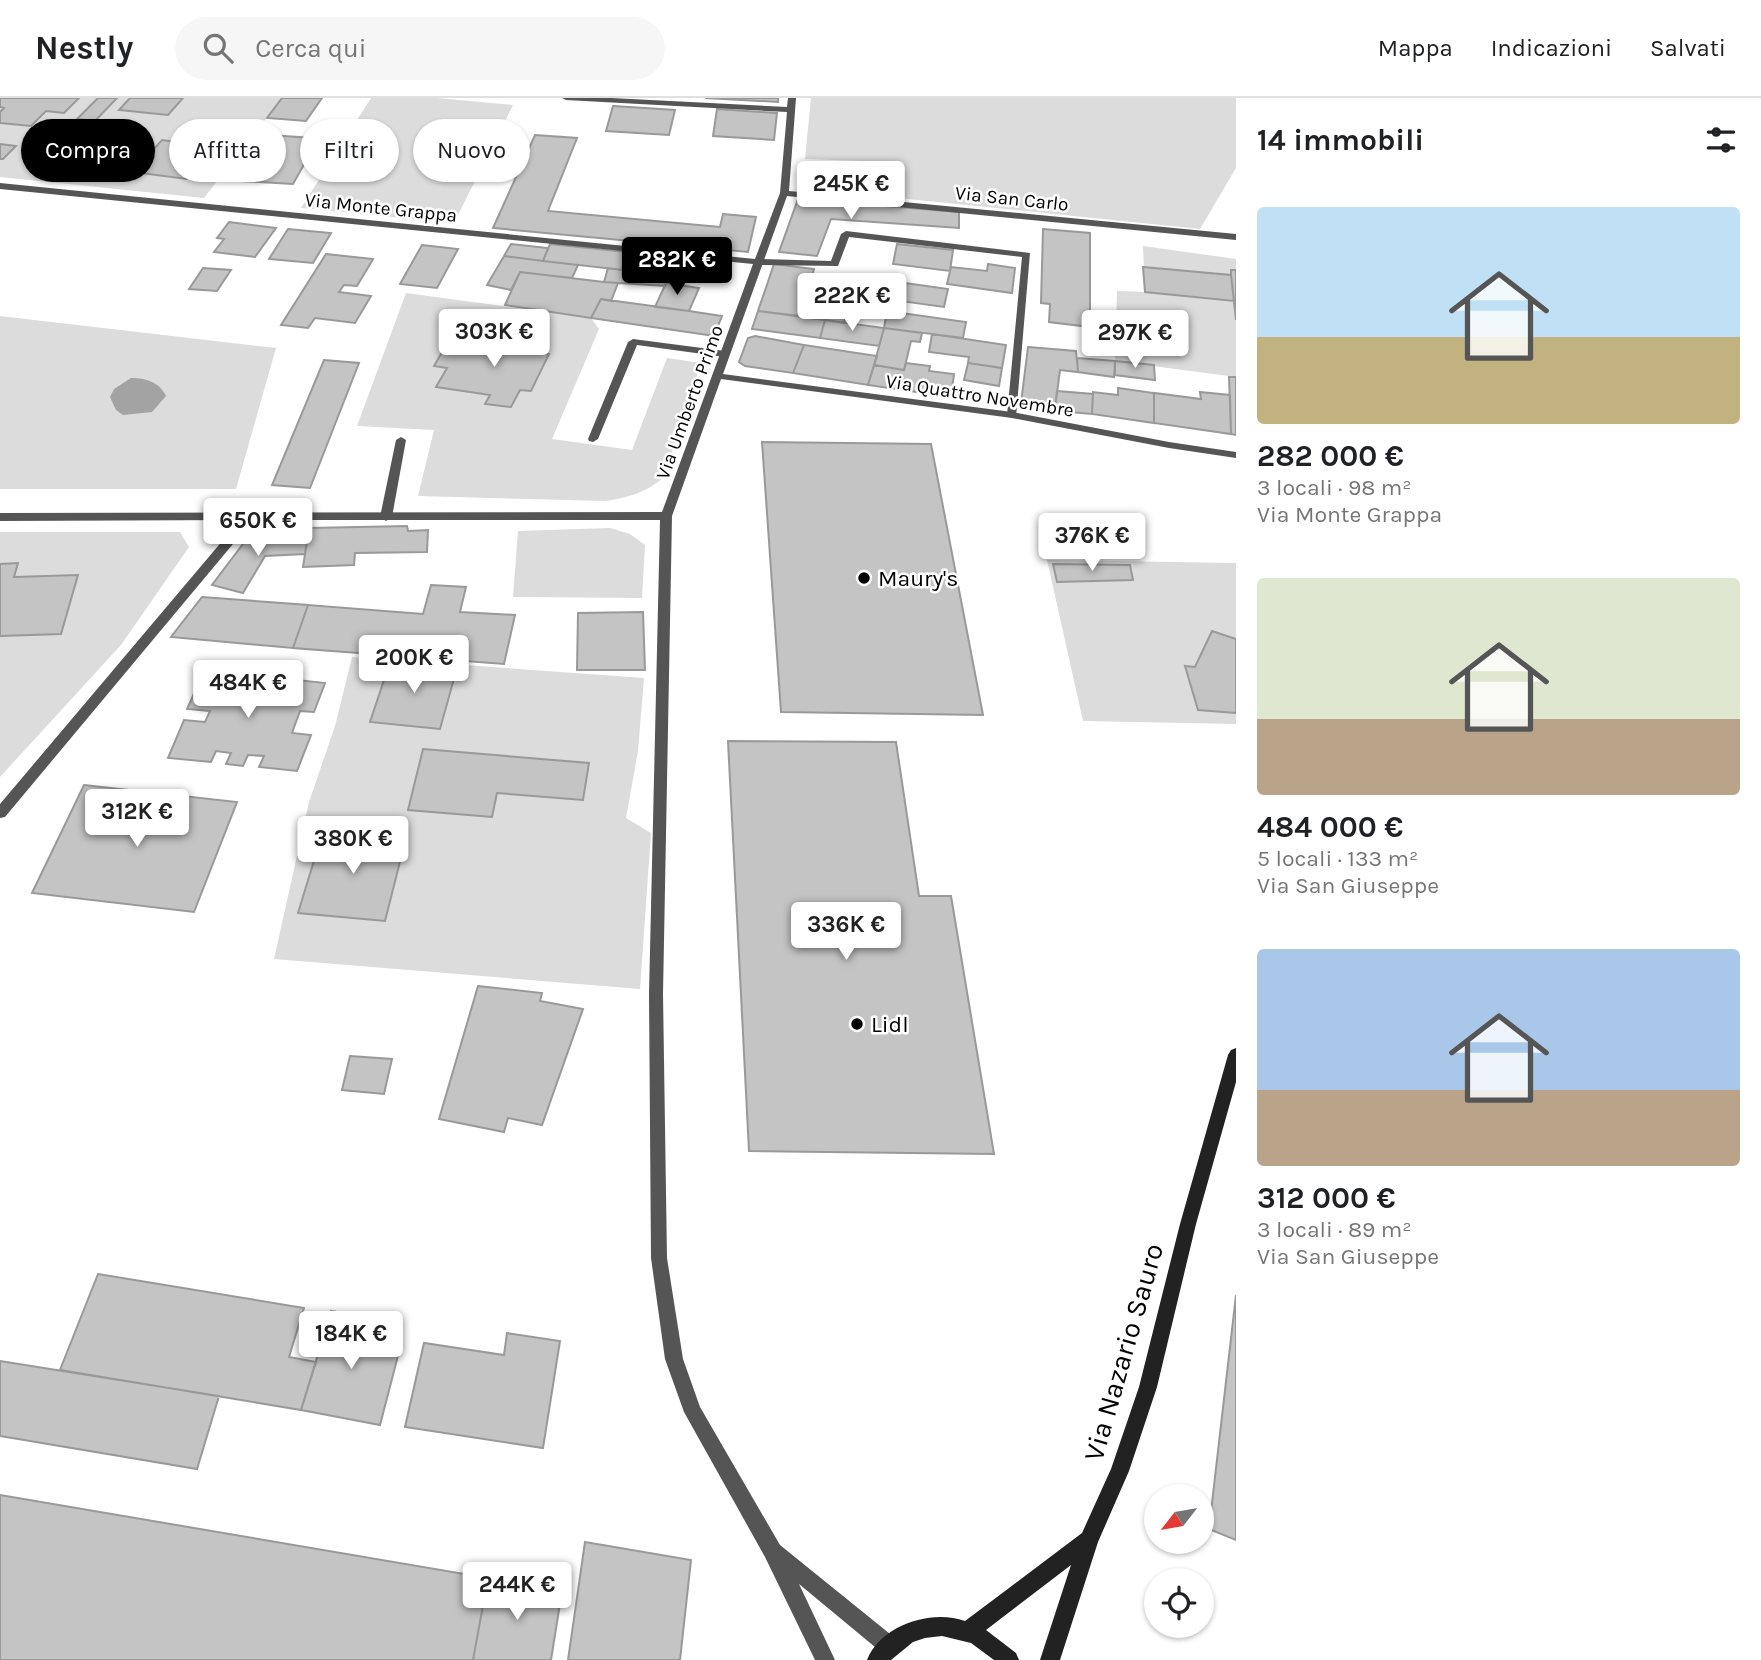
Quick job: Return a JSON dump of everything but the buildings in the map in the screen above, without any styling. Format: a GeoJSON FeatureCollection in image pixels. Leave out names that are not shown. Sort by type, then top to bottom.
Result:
{"type":"FeatureCollection","features":[{"type":"Feature","properties":{"kind":"main road","name":"Via Nazario Sauro"},"geometry":{"type":"LineString","coordinates":[[1050,1660],[1089,1539],[1120,1471],[1148,1387],[1188,1224],[1236,1055]]}},
{"type":"Feature","properties":{"kind":"main road"},"geometry":{"type":"LineString","coordinates":[[968,1631],[1089,1539]]}},
{"type":"Feature","properties":{"kind":"main road"},"geometry":{"type":"LineString","coordinates":[[882,1653],[911,1630],[939,1625],[968,1631],[996,1646],[1009,1660]]}},
{"type":"Feature","properties":{"kind":"street"},"geometry":{"type":"LineString","coordinates":[[566,98],[792,110]]}},
{"type":"Feature","properties":{"kind":"street","name":"Via Umberto Primo"},"geometry":{"type":"LineString","coordinates":[[792,98],[784,193],[666,516],[656,994],[659,1258],[674,1359],[692,1412],[772,1550],[825,1660]]}},
{"type":"Feature","properties":{"kind":"street","name":"Via Monte Grappa"},"geometry":{"type":"LineString","coordinates":[[0,186],[759,262],[835,264],[846,234],[1027,255],[1012,415]]}},
{"type":"Feature","properties":{"kind":"street","name":"Via San Carlo"},"geometry":{"type":"LineString","coordinates":[[784,193],[1236,237]]}},
{"type":"Feature","properties":{"kind":"street"},"geometry":{"type":"LineString","coordinates":[[593,439],[633,342],[725,354]]}},
{"type":"Feature","properties":{"kind":"street","name":"Via Quattro Novembre"},"geometry":{"type":"LineString","coordinates":[[719,376],[1012,415],[1169,445],[1236,454]]}},
{"type":"Feature","properties":{"kind":"street"},"geometry":{"type":"LineString","coordinates":[[386,517],[401,440]]}},
{"type":"Feature","properties":{"kind":"street"},"geometry":{"type":"LineString","coordinates":[[0,813],[250,516]]}},
{"type":"Feature","properties":{"kind":"street"},"geometry":{"type":"LineString","coordinates":[[0,517],[666,516]]}},
{"type":"Feature","properties":{"kind":"street"},"geometry":{"type":"LineString","coordinates":[[772,1550],[882,1653]]}},
{"type":"Feature","properties":{"kind":"shaded area"},"geometry":{"type":"Polygon","coordinates":[[[0,98],[282,98],[266,119],[169,119],[169,182],[216,182],[204,198],[49,182],[155,182],[155,119],[21,119],[21,179],[0,177],[0,98]]]}},
{"type":"Feature","properties":{"kind":"shaded area"},"geometry":{"type":"Polygon","coordinates":[[[371,98],[437,98],[513,105],[506,119],[413,119],[413,182],[474,182],[454,223],[301,208],[318,182],[399,182],[399,119],[358,119],[371,98]]]}},
{"type":"Feature","properties":{"kind":"shaded area"},"geometry":{"type":"Polygon","coordinates":[[[811,98],[1236,98],[1236,168],[1200,229],[859,194],[891,162],[805,159],[811,98]]]}},
{"type":"Feature","properties":{"kind":"shaded area"},"geometry":{"type":"Polygon","coordinates":[[[1143,246],[1236,259],[1236,377],[1115,361],[1117,291],[1145,292],[1143,246]]]}},
{"type":"Feature","properties":{"kind":"shaded area"},"geometry":{"type":"Polygon","coordinates":[[[406,293],[591,318],[599,329],[552,439],[632,450],[667,358],[701,363],[664,477],[637,494],[606,501],[418,496],[434,430],[357,426],[406,293]]]}},
{"type":"Feature","properties":{"kind":"shaded area"},"geometry":{"type":"Polygon","coordinates":[[[0,316],[276,348],[236,489],[0,489],[0,316]]]}},
{"type":"Feature","properties":{"kind":"shaded area"},"geometry":{"type":"Polygon","coordinates":[[[131,378],[152,382],[163,391],[166,396],[152,412],[123,415],[116,410],[110,397],[114,389],[131,378]]]}},
{"type":"Feature","properties":{"kind":"shaded area"},"geometry":{"type":"Polygon","coordinates":[[[610,528],[630,534],[645,545],[642,598],[513,597],[518,531],[610,528]]]}},
{"type":"Feature","properties":{"kind":"shaded area"},"geometry":{"type":"Polygon","coordinates":[[[0,532],[180,532],[189,547],[121,645],[0,777],[0,532]]]}},
{"type":"Feature","properties":{"kind":"shaded area"},"geometry":{"type":"Polygon","coordinates":[[[1047,560],[1236,563],[1236,724],[1083,721],[1047,560]]]}},
{"type":"Feature","properties":{"kind":"shaded area"},"geometry":{"type":"Polygon","coordinates":[[[352,657],[644,678],[638,751],[626,818],[651,833],[640,989],[274,959],[309,802],[335,726],[352,657]]]}},
{"type":"Feature","properties":{"kind":"place","name":"Maury's"},"geometry":{"type":"Point","coordinates":[864,578]}},
{"type":"Feature","properties":{"kind":"place","name":"Lidl"},"geometry":{"type":"Point","coordinates":[857,1024]}}]}
